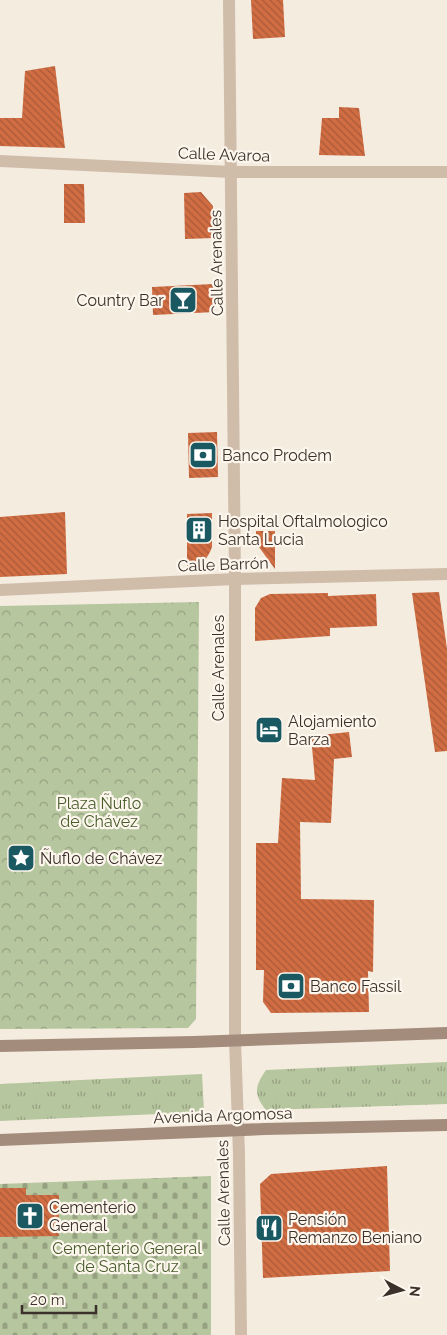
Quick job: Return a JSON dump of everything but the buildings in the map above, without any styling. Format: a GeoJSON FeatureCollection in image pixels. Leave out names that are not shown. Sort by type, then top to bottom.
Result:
{"type":"FeatureCollection","features":[{"type":"Feature","properties":{"kind":"main road"},"geometry":{"type":"LineString","coordinates":[[0,1046],[447,1033]]}},
{"type":"Feature","properties":{"kind":"main road","name":"Avenida Argomosa"},"geometry":{"type":"LineString","coordinates":[[0,1140],[238,1130],[447,1125]]}},
{"type":"Feature","properties":{"kind":"street","name":"Calle Arenales"},"geometry":{"type":"LineString","coordinates":[[229,0],[235,580],[235,1040],[241,1335]]}},
{"type":"Feature","properties":{"kind":"street","name":"Calle Avaroa"},"geometry":{"type":"LineString","coordinates":[[0,161],[231,172],[447,172]]}},
{"type":"Feature","properties":{"kind":"street","name":"Calle Barrón"},"geometry":{"type":"LineString","coordinates":[[0,590],[235,580],[447,574]]}},
{"type":"Feature","properties":{"kind":"green space","name":"Plaza Ñuflo de Chávez"},"geometry":{"type":"Polygon","coordinates":[[[199,602],[196,1019],[188,1028],[0,1029],[0,606],[199,602]]]}},
{"type":"Feature","properties":{"kind":"green space"},"geometry":{"type":"Polygon","coordinates":[[[447,1062],[447,1104],[266,1110],[257,1095],[258,1085],[266,1070],[447,1062]]]}},
{"type":"Feature","properties":{"kind":"green space"},"geometry":{"type":"Polygon","coordinates":[[[202,1074],[204,1112],[0,1121],[0,1084],[202,1074]]]}},
{"type":"Feature","properties":{"kind":"green space","name":"Cementerio General de Santa Cruz"},"geometry":{"type":"Polygon","coordinates":[[[211,1176],[211,1335],[0,1335],[0,1184],[211,1176]]]}},
{"type":"Feature","properties":{"kind":"place","name":"Country Bar"},"geometry":{"type":"Point","coordinates":[183,300]}},
{"type":"Feature","properties":{"kind":"place","name":"Banco Prodem"},"geometry":{"type":"Point","coordinates":[203,455]}},
{"type":"Feature","properties":{"kind":"place","name":"Hospital Oftalmologico Santa Lucia"},"geometry":{"type":"Point","coordinates":[199,530]}},
{"type":"Feature","properties":{"kind":"place","name":"Alojamiento Barza"},"geometry":{"type":"Point","coordinates":[269,730]}},
{"type":"Feature","properties":{"kind":"place","name":"Ñuflo de Chávez"},"geometry":{"type":"Point","coordinates":[21,858]}},
{"type":"Feature","properties":{"kind":"place","name":"Banco Fassil"},"geometry":{"type":"Point","coordinates":[291,986]}},
{"type":"Feature","properties":{"kind":"place","name":"Cementerio General"},"geometry":{"type":"Point","coordinates":[30,1216]}},
{"type":"Feature","properties":{"kind":"place","name":"Pensión Remanzo Beniano"},"geometry":{"type":"Point","coordinates":[269,1228]}}]}
